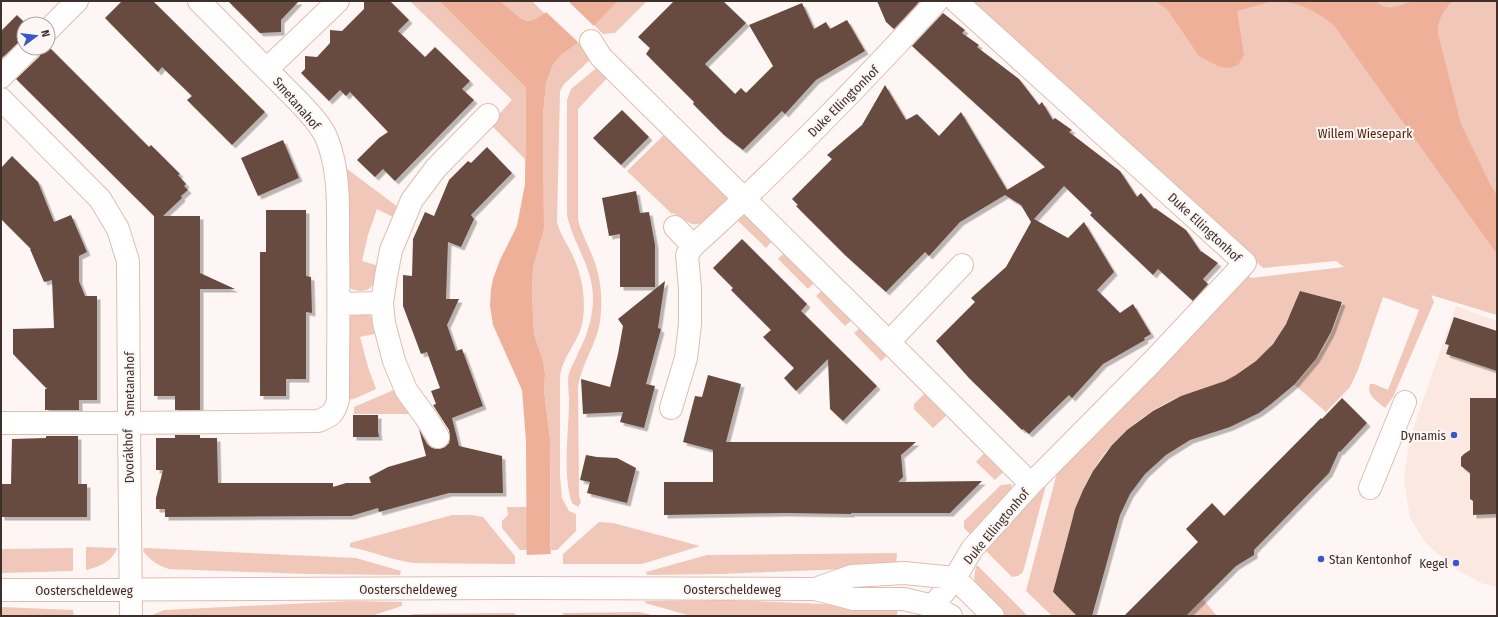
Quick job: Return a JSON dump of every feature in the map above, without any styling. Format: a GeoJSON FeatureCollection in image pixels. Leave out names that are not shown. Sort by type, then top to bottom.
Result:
{"type":"FeatureCollection","features":[{"type":"Feature","properties":{"kind":"street"},"geometry":{"type":"LineString","coordinates":[[56,22],[78,1]]}},
{"type":"Feature","properties":{"kind":"street","name":"Smetanahof"},"geometry":{"type":"LineString","coordinates":[[1,99],[100,199],[118,229],[128,261],[129,423],[318,421],[328,417],[334,412],[338,400],[338,195],[332,152],[327,137],[300,103],[199,1]]}},
{"type":"Feature","properties":{"kind":"street","name":"Smetanahof"},"geometry":{"type":"LineString","coordinates":[[268,69],[338,1]]}},
{"type":"Feature","properties":{"kind":"street","name":"Duke Ellingtonhof"},"geometry":{"type":"LineString","coordinates":[[693,246],[745,199],[875,69],[937,1]]}},
{"type":"Feature","properties":{"kind":"street","name":"Duke Ellingtonhof"},"geometry":{"type":"LineString","coordinates":[[942,611],[955,578],[972,550],[1031,484],[1152,362],[1245,263],[956,1]]}},
{"type":"Feature","properties":{"kind":"street","name":"Duke Ellingtonhof"},"geometry":{"type":"LineString","coordinates":[[591,42],[601,57],[890,342],[1031,484]]}},
{"type":"Feature","properties":{"kind":"street"},"geometry":{"type":"LineString","coordinates":[[1,76],[22,56]]}},
{"type":"Feature","properties":{"kind":"street"},"geometry":{"type":"LineString","coordinates":[[438,437],[406,390],[400,378],[389,344],[384,323],[382,303],[386,276],[391,250],[412,200],[436,168],[488,115]]}},
{"type":"Feature","properties":{"kind":"street"},"geometry":{"type":"LineString","coordinates":[[671,408],[686,358],[690,324],[690,290],[687,255],[693,246],[675,227]]}},
{"type":"Feature","properties":{"kind":"street"},"geometry":{"type":"LineString","coordinates":[[890,342],[962,265]]}},
{"type":"Feature","properties":{"kind":"street"},"geometry":{"type":"LineString","coordinates":[[339,304],[382,303]]}},
{"type":"Feature","properties":{"kind":"street"},"geometry":{"type":"LineString","coordinates":[[1370,488],[1405,402]]}},
{"type":"Feature","properties":{"kind":"street","name":"Dvorákhof"},"geometry":{"type":"LineString","coordinates":[[1,423],[129,423],[131,616]]}},
{"type":"Feature","properties":{"kind":"street","name":"Oosterscheldeweg"},"geometry":{"type":"LineString","coordinates":[[815,589],[852,576],[904,573],[955,578]]}},
{"type":"Feature","properties":{"kind":"street"},"geometry":{"type":"LineString","coordinates":[[955,578],[993,616]]}},
{"type":"Feature","properties":{"kind":"street","name":"Oosterscheldeweg"},"geometry":{"type":"LineString","coordinates":[[1,590],[524,588],[815,589],[854,598],[904,599],[942,611]]}},
{"type":"Feature","properties":{"kind":"shaded area"},"geometry":{"type":"Polygon","coordinates":[[[439,1],[501,1],[518,16],[530,20],[542,15],[559,1],[618,1],[576,44],[561,55],[553,65],[546,83],[543,116],[544,229],[533,268],[532,292],[534,334],[543,361],[545,374],[544,391],[550,439],[551,616],[527,616],[526,441],[522,390],[493,325],[490,306],[493,279],[500,260],[517,226],[525,184],[526,88],[439,1]]]}},
{"type":"Feature","properties":{"kind":"shaded area"},"geometry":{"type":"Polygon","coordinates":[[[1155,1],[1273,1],[1237,11],[1244,55],[1238,65],[1230,68],[1220,67],[1199,56],[1167,9],[1155,1]]]}},
{"type":"Feature","properties":{"kind":"shaded area"},"geometry":{"type":"Polygon","coordinates":[[[1277,1],[1376,1],[1386,7],[1396,7],[1417,1],[1452,1],[1441,16],[1438,24],[1438,34],[1461,124],[1497,196],[1497,254],[1333,24],[1301,5],[1277,1]]]}},
{"type":"Feature","properties":{"kind":"shaded area","name":"Dynamis"},"geometry":{"type":"Polygon","coordinates":[[[1456,306],[1497,321],[1497,587],[1481,583],[1452,567],[1425,542],[1410,518],[1404,480],[1408,450],[1416,420],[1456,306]]]}},
{"type":"Feature","properties":{"kind":"green space"},"geometry":{"type":"Polygon","coordinates":[[[410,1],[439,1],[526,88],[525,159],[490,124],[512,100],[410,1]]]}},
{"type":"Feature","properties":{"kind":"green space"},"geometry":{"type":"Polygon","coordinates":[[[501,1],[532,1],[545,14],[532,20],[526,20],[516,15],[501,1]]]}},
{"type":"Feature","properties":{"kind":"green space"},"geometry":{"type":"Polygon","coordinates":[[[618,1],[647,1],[615,33],[603,34],[594,25],[618,1]]]}},
{"type":"Feature","properties":{"kind":"green space","name":"Willem Wiesepark"},"geometry":{"type":"Polygon","coordinates":[[[968,1],[1497,1],[1497,315],[1431,295],[1434,302],[1393,397],[1385,408],[1371,395],[1369,388],[1370,384],[1374,384],[1388,390],[1419,310],[1383,297],[1358,370],[1350,387],[1326,412],[1295,385],[1324,348],[1343,302],[1300,291],[1290,316],[1276,340],[1258,360],[1247,369],[1222,383],[1171,400],[1153,411],[1120,437],[1099,461],[1089,478],[1074,514],[1053,593],[1077,616],[1052,616],[1026,591],[1058,469],[1244,272],[1251,278],[1344,267],[1336,261],[1263,268],[968,1]]]}},
{"type":"Feature","properties":{"kind":"green space"},"geometry":{"type":"Polygon","coordinates":[[[578,42],[592,58],[564,84],[560,91],[557,222],[561,234],[575,260],[581,278],[584,296],[580,331],[567,356],[561,370],[560,377],[560,476],[562,498],[569,511],[576,514],[576,531],[557,550],[551,550],[550,439],[544,391],[545,374],[543,361],[534,334],[532,292],[533,268],[544,229],[543,116],[546,83],[553,65],[561,55],[578,42]]]}},
{"type":"Feature","properties":{"kind":"green space"},"geometry":{"type":"Polygon","coordinates":[[[599,66],[609,76],[578,109],[578,220],[597,271],[600,287],[601,311],[599,327],[578,387],[579,496],[581,502],[578,507],[572,503],[567,479],[569,401],[568,380],[569,373],[587,333],[592,315],[593,302],[590,278],[567,215],[567,100],[571,89],[599,66]]]}},
{"type":"Feature","properties":{"kind":"green space"},"geometry":{"type":"Polygon","coordinates":[[[667,132],[733,198],[714,216],[704,223],[692,224],[673,213],[672,214],[627,171],[667,132]]]}},
{"type":"Feature","properties":{"kind":"green space"},"geometry":{"type":"Polygon","coordinates":[[[343,166],[398,207],[393,217],[377,209],[368,235],[362,261],[379,266],[376,279],[372,286],[369,289],[360,291],[349,287],[343,166]]]}},
{"type":"Feature","properties":{"kind":"green space"},"geometry":{"type":"Polygon","coordinates":[[[744,209],[774,239],[766,248],[735,218],[744,209]]]}},
{"type":"Feature","properties":{"kind":"green space"},"geometry":{"type":"Polygon","coordinates":[[[786,251],[816,281],[808,289],[778,259],[786,251]]]}},
{"type":"Feature","properties":{"kind":"green space"},"geometry":{"type":"Polygon","coordinates":[[[824,288],[854,318],[845,326],[816,296],[824,288]]]}},
{"type":"Feature","properties":{"kind":"green space"},"geometry":{"type":"Polygon","coordinates":[[[367,314],[374,319],[379,333],[360,337],[376,389],[354,399],[346,400],[348,319],[352,315],[367,314]]]}},
{"type":"Feature","properties":{"kind":"green space"},"geometry":{"type":"Polygon","coordinates":[[[862,326],[889,354],[881,361],[854,333],[862,326]]]}},
{"type":"Feature","properties":{"kind":"green space"},"geometry":{"type":"Polygon","coordinates":[[[396,389],[415,414],[354,414],[354,407],[396,389]]]}},
{"type":"Feature","properties":{"kind":"green space"},"geometry":{"type":"Polygon","coordinates":[[[927,391],[948,414],[933,428],[914,409],[914,404],[927,391]]]}},
{"type":"Feature","properties":{"kind":"green space"},"geometry":{"type":"Polygon","coordinates":[[[985,452],[1006,469],[995,480],[976,462],[985,452]]]}},
{"type":"Feature","properties":{"kind":"green space"},"geometry":{"type":"Polygon","coordinates":[[[1047,481],[1023,572],[1018,576],[1012,577],[984,549],[1047,481]]]}},
{"type":"Feature","properties":{"kind":"green space"},"geometry":{"type":"Polygon","coordinates":[[[1012,484],[1011,491],[971,535],[964,528],[964,521],[1001,485],[1012,484]]]}},
{"type":"Feature","properties":{"kind":"green space"},"geometry":{"type":"Polygon","coordinates":[[[507,507],[527,507],[527,550],[520,550],[502,528],[502,521],[508,515],[507,507]]]}},
{"type":"Feature","properties":{"kind":"green space"},"geometry":{"type":"Polygon","coordinates":[[[452,515],[472,515],[483,517],[515,556],[515,564],[413,563],[350,547],[350,543],[452,515]]]}},
{"type":"Feature","properties":{"kind":"green space"},"geometry":{"type":"Polygon","coordinates":[[[599,522],[613,523],[700,546],[642,564],[563,564],[563,554],[599,522]]]}},
{"type":"Feature","properties":{"kind":"green space"},"geometry":{"type":"Polygon","coordinates":[[[86,547],[117,548],[115,553],[105,563],[86,570],[86,547]]]}},
{"type":"Feature","properties":{"kind":"green space"},"geometry":{"type":"Polygon","coordinates":[[[73,548],[73,571],[1,573],[1,549],[73,548]]]}},
{"type":"Feature","properties":{"kind":"green space"},"geometry":{"type":"Polygon","coordinates":[[[144,548],[356,558],[401,571],[400,575],[306,574],[169,569],[152,560],[143,551],[144,548]]]}},
{"type":"Feature","properties":{"kind":"green space"},"geometry":{"type":"Polygon","coordinates":[[[897,553],[896,567],[720,574],[647,575],[646,572],[707,555],[897,553]]]}},
{"type":"Feature","properties":{"kind":"green space"},"geometry":{"type":"Polygon","coordinates":[[[976,566],[978,566],[1028,616],[1003,616],[976,586],[974,577],[976,566]]]}},
{"type":"Feature","properties":{"kind":"green space"},"geometry":{"type":"Polygon","coordinates":[[[1203,599],[1217,616],[1186,616],[1203,599]]]}},
{"type":"Feature","properties":{"kind":"green space"},"geometry":{"type":"Polygon","coordinates":[[[726,600],[897,607],[897,616],[691,616],[645,603],[645,601],[726,600]]]}},
{"type":"Feature","properties":{"kind":"green space"},"geometry":{"type":"Polygon","coordinates":[[[351,601],[402,602],[402,606],[371,616],[150,616],[164,610],[351,601]]]}},
{"type":"Feature","properties":{"kind":"green space"},"geometry":{"type":"Polygon","coordinates":[[[1,607],[73,610],[74,616],[1,616],[1,607]]]}},
{"type":"Feature","properties":{"kind":"green space"},"geometry":{"type":"Polygon","coordinates":[[[639,612],[656,616],[563,616],[563,613],[639,612]]]}},
{"type":"Feature","properties":{"kind":"green space"},"geometry":{"type":"Polygon","coordinates":[[[515,613],[515,616],[402,616],[415,614],[515,613]]]}},
{"type":"Feature","properties":{"kind":"pier"},"geometry":{"type":"Polygon","coordinates":[[[556,1],[568,1],[595,27],[579,43],[545,11],[556,1]]]}},
{"type":"Feature","properties":{"kind":"pier"},"geometry":{"type":"Polygon","coordinates":[[[552,554],[552,616],[525,616],[525,555],[552,554]]]}},
{"type":"Feature","properties":{"kind":"building"},"geometry":{"type":"Polygon","coordinates":[[[122,1],[153,1],[265,112],[232,145],[187,100],[192,96],[162,67],[158,72],[105,18],[122,1]]]}},
{"type":"Feature","properties":{"kind":"building"},"geometry":{"type":"Polygon","coordinates":[[[228,1],[299,1],[281,20],[281,32],[260,33],[228,1]]]}},
{"type":"Feature","properties":{"kind":"building"},"geometry":{"type":"Polygon","coordinates":[[[364,1],[390,1],[409,20],[398,31],[425,57],[435,47],[470,81],[462,89],[474,100],[395,181],[383,169],[375,177],[357,160],[379,138],[388,132],[350,92],[346,96],[340,90],[329,101],[301,73],[305,69],[305,56],[317,57],[330,43],[330,30],[342,31],[364,9],[364,1]]]}},
{"type":"Feature","properties":{"kind":"building"},"geometry":{"type":"Polygon","coordinates":[[[674,1],[723,1],[746,23],[705,64],[735,94],[741,88],[746,93],[773,66],[749,25],[802,3],[814,29],[826,22],[830,29],[847,20],[865,51],[816,80],[785,114],[782,111],[743,150],[724,135],[693,104],[694,102],[646,54],[650,48],[638,37],[674,1]]]}},
{"type":"Feature","properties":{"kind":"building"},"geometry":{"type":"Polygon","coordinates":[[[877,1],[920,1],[894,29],[886,22],[877,1]]]}},
{"type":"Feature","properties":{"kind":"building"},"geometry":{"type":"Polygon","coordinates":[[[943,13],[965,30],[962,33],[979,45],[977,47],[1019,79],[1039,105],[1042,102],[1053,120],[1055,118],[1072,130],[1069,132],[1120,171],[1137,197],[1141,193],[1154,209],[1155,208],[1186,230],[1201,252],[1218,263],[1203,279],[1208,284],[1193,301],[1158,269],[1153,275],[1090,215],[1092,213],[1064,186],[1034,219],[1068,238],[1084,222],[1114,272],[1097,290],[1120,313],[1133,304],[1151,334],[1144,338],[1145,340],[1103,364],[1072,398],[1069,395],[1029,434],[1023,429],[1022,430],[969,378],[936,341],[975,302],[971,298],[1006,267],[1031,222],[1021,205],[1005,195],[960,222],[929,256],[925,252],[886,292],[845,255],[796,206],[798,205],[792,199],[832,159],[827,155],[862,125],[885,85],[906,120],[917,114],[939,136],[961,112],[1007,190],[1045,167],[912,46],[943,13]]]}},
{"type":"Feature","properties":{"kind":"building"},"geometry":{"type":"Polygon","coordinates":[[[16,16],[16,45],[1,59],[1,31],[16,16]]]}},
{"type":"Feature","properties":{"kind":"building"},"geometry":{"type":"Polygon","coordinates":[[[56,54],[149,147],[151,145],[180,174],[178,175],[186,184],[184,186],[188,190],[181,196],[182,198],[163,216],[200,216],[200,273],[235,289],[200,289],[200,410],[175,410],[175,396],[154,396],[154,216],[16,79],[39,57],[56,56],[56,54]]]}},
{"type":"Feature","properties":{"kind":"building"},"geometry":{"type":"Polygon","coordinates":[[[622,110],[649,137],[621,165],[593,138],[622,110]]]}},
{"type":"Feature","properties":{"kind":"building"},"geometry":{"type":"Polygon","coordinates":[[[283,140],[299,178],[258,196],[241,158],[283,140]]]}},
{"type":"Feature","properties":{"kind":"building"},"geometry":{"type":"Polygon","coordinates":[[[487,147],[512,173],[471,215],[474,219],[461,247],[448,242],[446,299],[459,299],[447,325],[456,351],[462,349],[483,406],[452,418],[459,446],[502,456],[503,493],[449,493],[379,512],[378,508],[351,516],[165,517],[165,509],[156,509],[156,498],[163,470],[156,470],[156,438],[175,438],[175,435],[200,435],[200,438],[217,438],[218,483],[333,483],[333,487],[346,483],[371,483],[369,477],[388,467],[426,456],[419,429],[427,444],[432,448],[439,449],[445,447],[449,443],[449,430],[433,405],[436,404],[431,391],[440,388],[427,352],[421,354],[403,306],[403,275],[412,276],[413,239],[425,212],[434,216],[449,180],[468,161],[471,163],[487,147]]]}},
{"type":"Feature","properties":{"kind":"building"},"geometry":{"type":"Polygon","coordinates":[[[12,156],[38,182],[54,222],[71,215],[87,252],[79,256],[79,281],[85,296],[97,296],[97,400],[79,400],[79,410],[45,410],[45,389],[47,389],[13,354],[13,329],[54,328],[52,280],[44,282],[31,249],[1,219],[1,168],[12,156]]]}},
{"type":"Feature","properties":{"kind":"building"},"geometry":{"type":"Polygon","coordinates":[[[636,191],[640,213],[649,212],[655,245],[655,287],[620,287],[620,234],[609,236],[602,198],[636,191]]]}},
{"type":"Feature","properties":{"kind":"building"},"geometry":{"type":"Polygon","coordinates":[[[266,210],[306,210],[306,276],[311,277],[312,313],[306,312],[306,379],[286,379],[286,396],[260,396],[260,252],[266,252],[266,210]]]}},
{"type":"Feature","properties":{"kind":"building"},"geometry":{"type":"Polygon","coordinates":[[[742,239],[807,304],[801,311],[877,386],[843,421],[830,409],[828,359],[796,391],[784,378],[794,368],[763,337],[771,330],[731,290],[733,288],[713,268],[742,239]]]}},
{"type":"Feature","properties":{"kind":"building"},"geometry":{"type":"Polygon","coordinates":[[[665,281],[658,328],[661,329],[646,384],[655,386],[644,428],[620,422],[623,412],[583,414],[581,379],[610,387],[623,326],[618,319],[665,281]]]}},
{"type":"Feature","properties":{"kind":"building"},"geometry":{"type":"Polygon","coordinates":[[[1300,291],[1342,302],[1331,332],[1316,359],[1295,384],[1259,413],[1230,427],[1190,440],[1166,455],[1145,474],[1130,494],[1120,515],[1092,616],[1077,616],[1053,592],[1075,509],[1093,471],[1112,445],[1127,430],[1153,411],[1181,396],[1225,381],[1256,361],[1273,344],[1286,324],[1300,291]]]}},
{"type":"Feature","properties":{"kind":"building"},"geometry":{"type":"Polygon","coordinates":[[[1454,317],[1497,331],[1497,371],[1446,354],[1449,345],[1445,344],[1454,317]]]}},
{"type":"Feature","properties":{"kind":"building"},"geometry":{"type":"Polygon","coordinates":[[[708,375],[741,384],[726,442],[916,442],[901,455],[903,477],[898,482],[982,481],[950,513],[664,515],[664,482],[713,482],[713,450],[683,442],[695,396],[702,397],[708,375]]]}},
{"type":"Feature","properties":{"kind":"building"},"geometry":{"type":"Polygon","coordinates":[[[1342,398],[1367,423],[1340,452],[1339,451],[1329,473],[1254,550],[1254,555],[1236,566],[1186,616],[1124,616],[1198,542],[1186,529],[1212,503],[1224,516],[1342,398]]]}},
{"type":"Feature","properties":{"kind":"building"},"geometry":{"type":"Polygon","coordinates":[[[1470,398],[1497,398],[1497,514],[1473,515],[1473,501],[1470,499],[1470,473],[1461,466],[1461,457],[1470,450],[1470,398]]]}},
{"type":"Feature","properties":{"kind":"building"},"geometry":{"type":"Polygon","coordinates":[[[353,415],[378,415],[379,437],[353,437],[353,415]]]}},
{"type":"Feature","properties":{"kind":"building"},"geometry":{"type":"Polygon","coordinates":[[[46,436],[78,436],[78,484],[87,484],[87,517],[1,517],[1,484],[11,484],[12,439],[46,438],[46,436]]]}},
{"type":"Feature","properties":{"kind":"building"},"geometry":{"type":"Polygon","coordinates":[[[586,455],[617,458],[636,468],[627,503],[587,493],[590,482],[580,480],[586,455]]]}},
{"type":"Feature","properties":{"kind":"place","name":"Dynamis"},"geometry":{"type":"Point","coordinates":[1454,435]}},
{"type":"Feature","properties":{"kind":"place","name":"Stan Kentonhof"},"geometry":{"type":"Point","coordinates":[1321,559]}},
{"type":"Feature","properties":{"kind":"place","name":"Kegel"},"geometry":{"type":"Point","coordinates":[1456,563]}}]}
